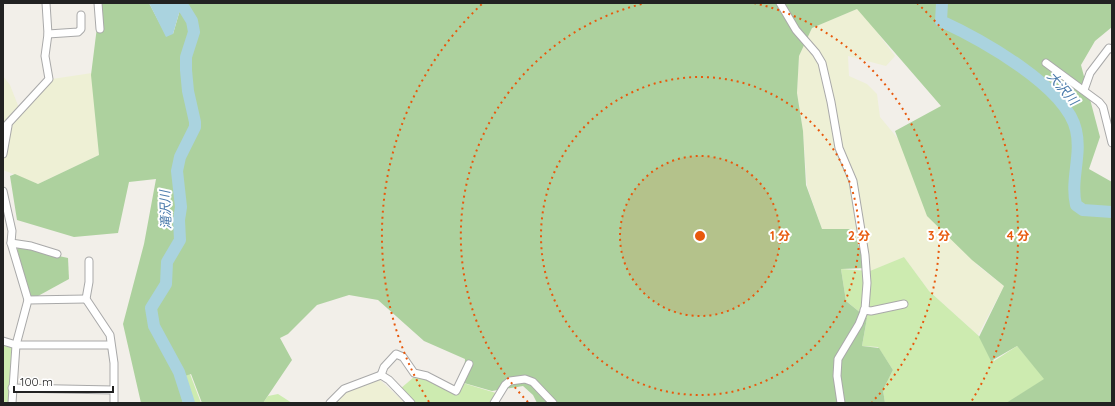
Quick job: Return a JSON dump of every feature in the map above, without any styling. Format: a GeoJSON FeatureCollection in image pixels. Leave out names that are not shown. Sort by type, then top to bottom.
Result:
{"type":"FeatureCollection","features":[{"type":"Feature","properties":{"kind":"street"},"geometry":{"type":"LineString","coordinates":[[3,154],[5,128],[49,79],[45,56],[48,34],[46,3]]}},
{"type":"Feature","properties":{"kind":"street"},"geometry":{"type":"LineString","coordinates":[[98,3],[100,29]]}},
{"type":"Feature","properties":{"kind":"street"},"geometry":{"type":"LineString","coordinates":[[780,3],[796,30],[816,53],[822,63],[839,148],[853,181],[865,254],[867,283],[864,310],[859,324],[838,359],[837,376],[841,403]]}},
{"type":"Feature","properties":{"kind":"street"},"geometry":{"type":"LineString","coordinates":[[48,34],[78,32],[81,29],[81,15]]}},
{"type":"Feature","properties":{"kind":"street"},"geometry":{"type":"LineString","coordinates":[[1084,90],[1090,73],[1109,48],[1112,49]]}},
{"type":"Feature","properties":{"kind":"street"},"geometry":{"type":"LineString","coordinates":[[1046,63],[1084,90],[1103,107],[1112,143]]}},
{"type":"Feature","properties":{"kind":"street"},"geometry":{"type":"LineString","coordinates":[[3,194],[12,231],[11,243],[28,300],[16,344],[12,403]]}},
{"type":"Feature","properties":{"kind":"street"},"geometry":{"type":"LineString","coordinates":[[11,243],[31,246],[57,254]]}},
{"type":"Feature","properties":{"kind":"street"},"geometry":{"type":"LineString","coordinates":[[89,261],[89,282],[86,299],[110,335],[110,345],[114,363],[114,403]]}},
{"type":"Feature","properties":{"kind":"street"},"geometry":{"type":"LineString","coordinates":[[28,300],[86,299]]}},
{"type":"Feature","properties":{"kind":"street"},"geometry":{"type":"LineString","coordinates":[[864,310],[871,311],[904,304]]}},
{"type":"Feature","properties":{"kind":"street"},"geometry":{"type":"LineString","coordinates":[[3,341],[16,344],[110,345]]}},
{"type":"Feature","properties":{"kind":"street"},"geometry":{"type":"LineString","coordinates":[[330,403],[344,389],[381,375],[384,367],[396,354],[403,357],[414,373],[426,376],[456,391],[469,364]]}},
{"type":"Feature","properties":{"kind":"street"},"geometry":{"type":"LineString","coordinates":[[381,375],[389,380],[411,403]]}},
{"type":"Feature","properties":{"kind":"street"},"geometry":{"type":"LineString","coordinates":[[494,403],[505,385],[510,381],[525,379],[532,382],[553,403]]}},
{"type":"Feature","properties":{"kind":"street"},"geometry":{"type":"LineString","coordinates":[[12,388],[113,390]]}},
{"type":"Feature","properties":{"kind":"green space"},"geometry":{"type":"Polygon","coordinates":[[[100,3],[149,3],[165,33],[173,34],[182,3],[1112,3],[1112,27],[1095,41],[1081,65],[1100,137],[1089,169],[1112,182],[1112,403],[1006,403],[1044,379],[1017,346],[991,361],[979,337],[1004,286],[972,260],[927,216],[895,131],[941,106],[857,9],[812,28],[799,56],[797,93],[803,131],[806,185],[822,229],[853,229],[866,268],[841,269],[846,301],[867,318],[862,346],[879,348],[893,370],[883,390],[885,403],[537,403],[533,395],[523,386],[492,391],[464,383],[465,359],[424,341],[378,300],[349,295],[317,305],[288,334],[280,338],[292,360],[263,403],[202,403],[191,374],[177,379],[183,403],[141,403],[123,324],[144,244],[156,179],[129,182],[118,233],[74,237],[17,220],[10,176],[15,174],[38,184],[99,155],[91,75],[100,3]]]}},
{"type":"Feature","properties":{"kind":"green space"},"geometry":{"type":"Polygon","coordinates":[[[859,8],[895,56],[886,66],[848,56],[849,76],[867,84],[877,94],[880,117],[899,140],[977,265],[1004,286],[978,335],[929,291],[904,257],[869,272],[852,229],[822,229],[807,186],[803,131],[797,93],[799,56],[812,28],[859,8]]]}},
{"type":"Feature","properties":{"kind":"green space"},"geometry":{"type":"Polygon","coordinates":[[[92,73],[99,155],[38,184],[3,170],[3,76],[10,85],[19,108],[52,79],[92,73]]]}},
{"type":"Feature","properties":{"kind":"green space"},"geometry":{"type":"Polygon","coordinates":[[[17,247],[68,258],[69,279],[38,296],[27,296],[17,247]]]}},
{"type":"Feature","properties":{"kind":"green space"},"geometry":{"type":"Polygon","coordinates":[[[904,257],[929,291],[980,337],[994,361],[1017,346],[1045,379],[1007,403],[885,403],[883,390],[893,370],[878,347],[862,346],[867,318],[846,301],[841,269],[870,271],[904,257]]]}},
{"type":"Feature","properties":{"kind":"green space"},"geometry":{"type":"Polygon","coordinates":[[[3,343],[15,345],[13,403],[3,403],[3,343]]]}},
{"type":"Feature","properties":{"kind":"green space"},"geometry":{"type":"Polygon","coordinates":[[[190,374],[201,403],[183,403],[177,380],[190,374]]]}},
{"type":"Feature","properties":{"kind":"green space"},"geometry":{"type":"Polygon","coordinates":[[[414,377],[423,377],[457,391],[463,383],[496,393],[498,395],[495,403],[413,403],[400,389],[414,377]]]}},
{"type":"Feature","properties":{"kind":"green space"},"geometry":{"type":"Polygon","coordinates":[[[380,380],[405,403],[334,403],[344,392],[380,380]]]}},
{"type":"Feature","properties":{"kind":"green space"},"geometry":{"type":"Polygon","coordinates":[[[278,394],[292,403],[263,403],[268,396],[278,394]]]}},
{"type":"Feature","properties":{"kind":"water"},"geometry":{"type":"Polygon","coordinates":[[[149,3],[182,3],[173,34],[166,37],[149,3]]]}},
{"type":"Feature","properties":{"kind":"waterway","name":"滝沢川"},"geometry":{"type":"LineString","coordinates":[[180,3],[184,8]]}},
{"type":"Feature","properties":{"kind":"waterway","name":"大沢川"},"geometry":{"type":"LineString","coordinates":[[942,3],[941,21],[977,39],[998,52],[1039,81],[1056,97],[1069,113],[1076,130],[1078,149],[1074,186],[1076,205],[1083,210],[1112,212]]}},
{"type":"Feature","properties":{"kind":"waterway","name":"滝沢川"},"geometry":{"type":"LineString","coordinates":[[184,8],[192,21],[194,32],[186,57],[186,70],[188,91],[195,127],[180,157],[177,171],[181,207],[179,220],[180,240],[167,262],[166,284],[151,308],[154,326],[179,372],[189,403]]}}]}
